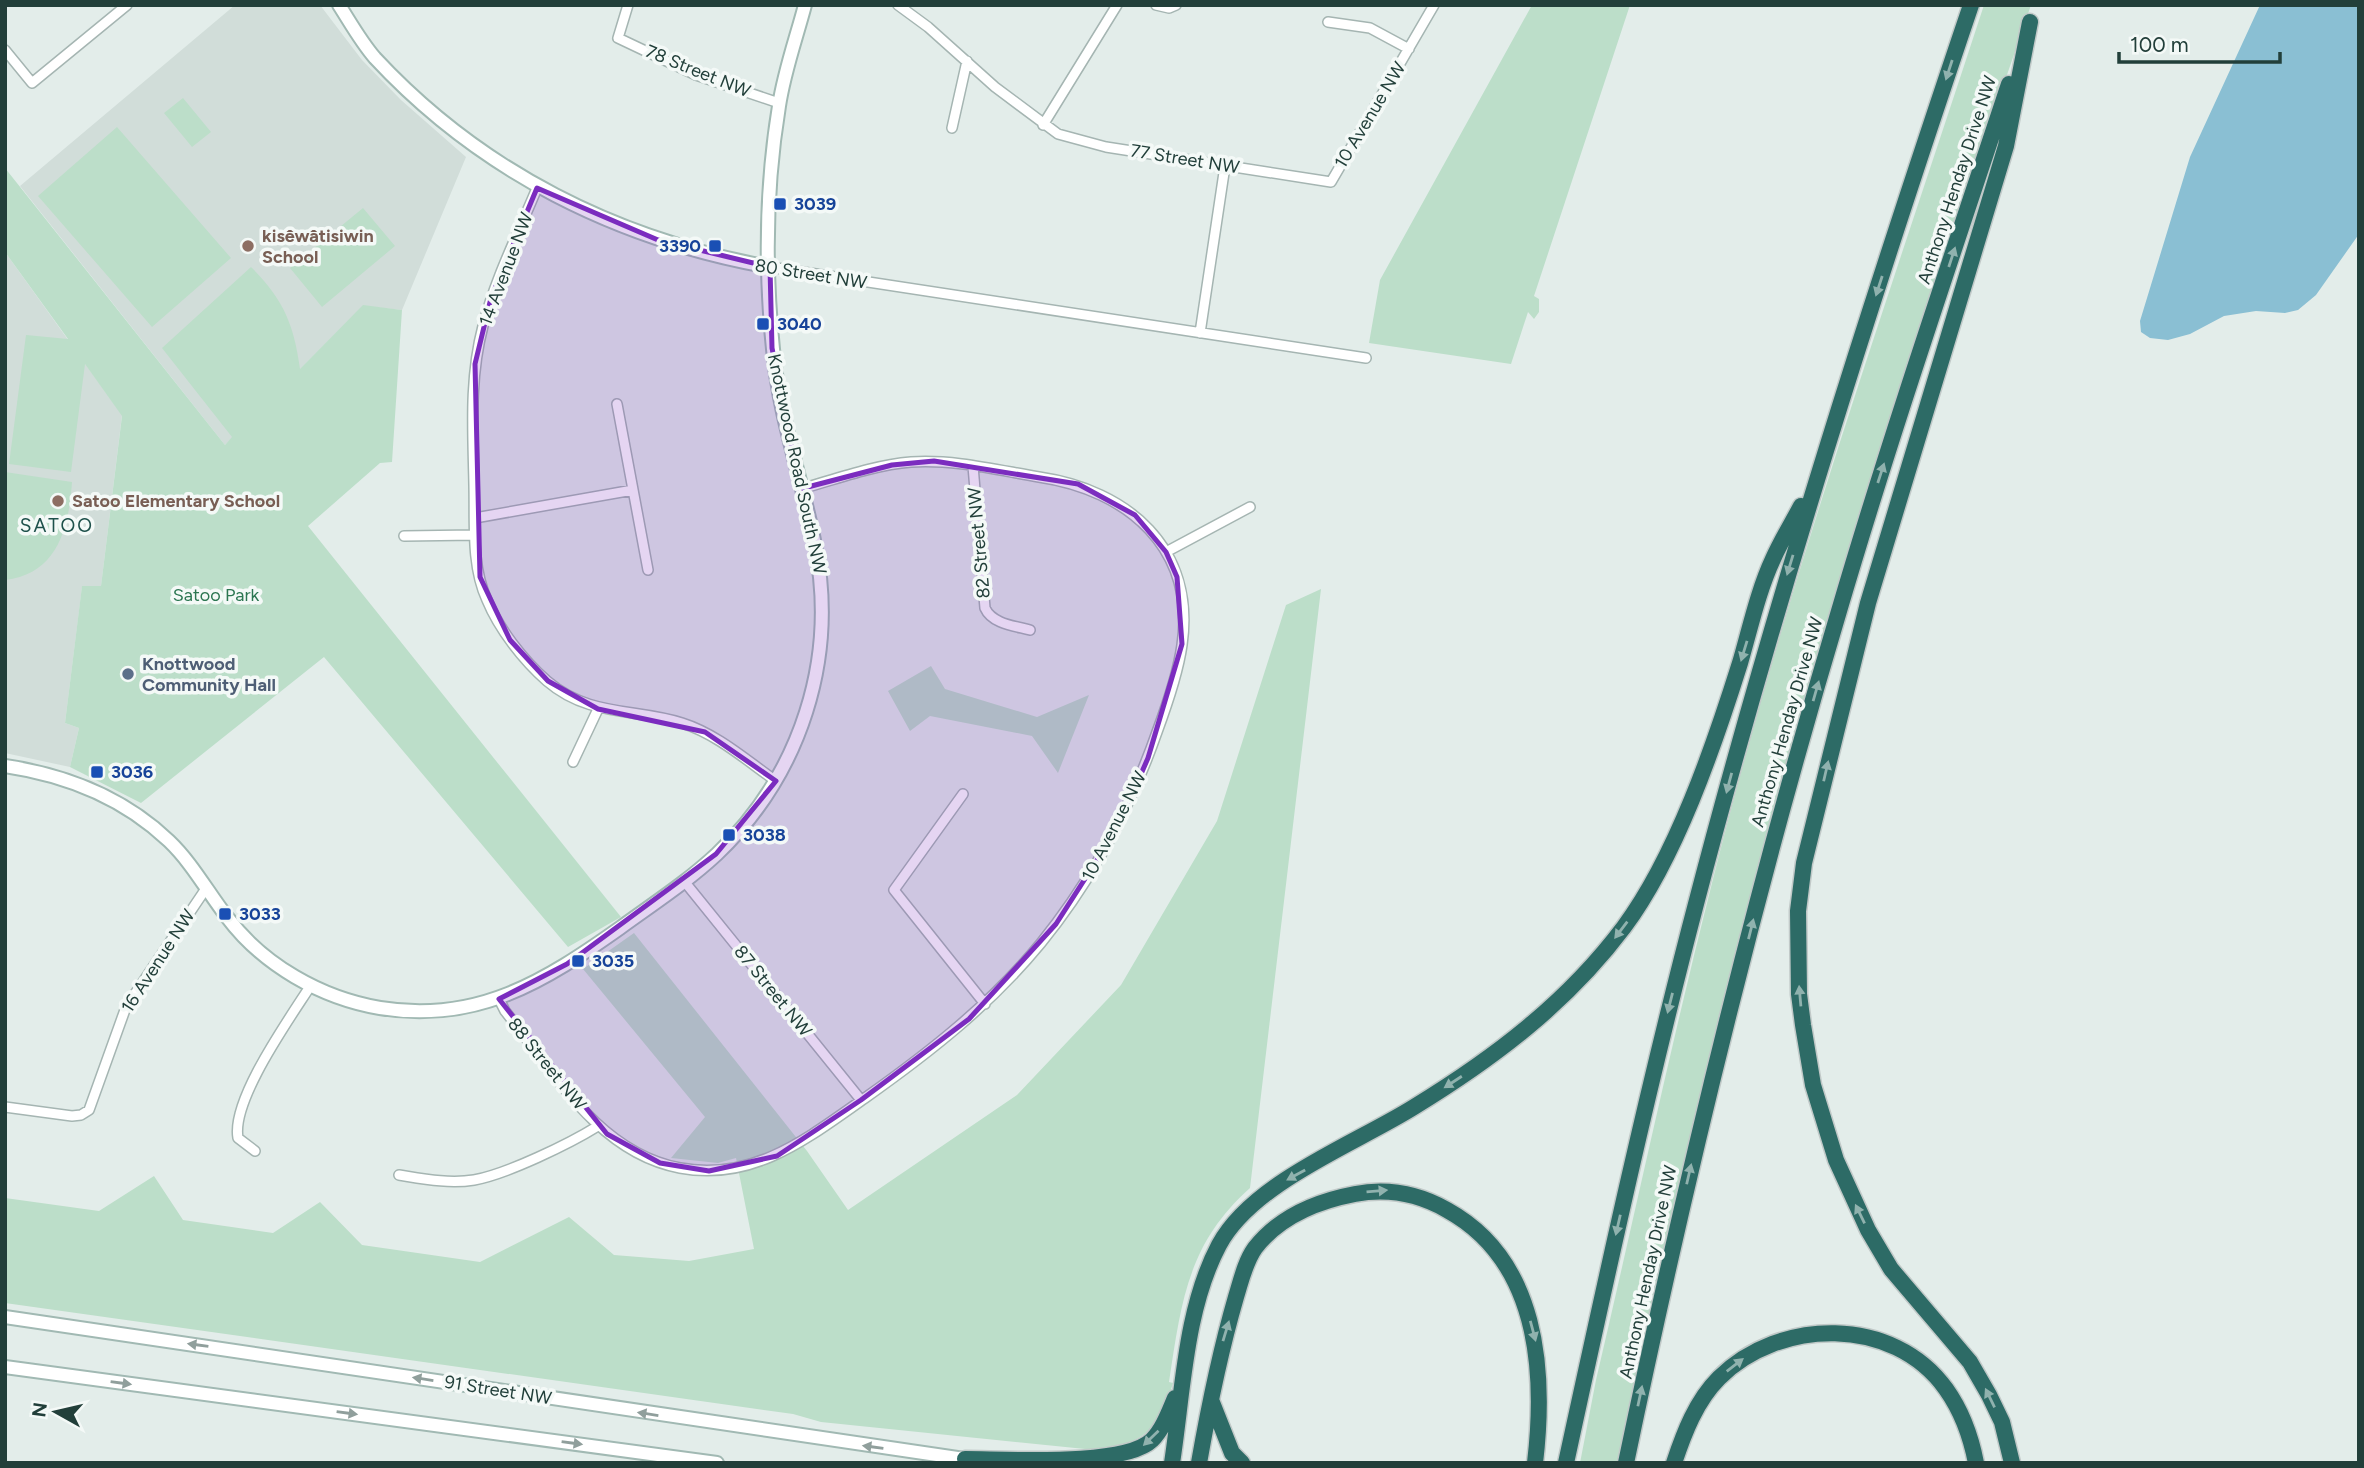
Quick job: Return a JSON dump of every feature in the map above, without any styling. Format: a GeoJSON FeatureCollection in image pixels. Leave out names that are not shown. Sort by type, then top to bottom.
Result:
{"type":"FeatureCollection","features":[{"type":"Feature","properties":{"kind":"highway"},"geometry":{"type":"LineString","coordinates":[[1566,1463],[1639,1134],[1738,748],[1817,476],[1971,5]]}},
{"type":"Feature","properties":{"kind":"highway","name":"Anthony Henday Drive NW"},"geometry":{"type":"LineString","coordinates":[[1626,1463],[1700,1129],[1777,827],[1876,489],[2035,5]]}},
{"type":"Feature","properties":{"kind":"highway"},"geometry":{"type":"LineString","coordinates":[[2012,1463],[2001,1422],[1970,1362],[1891,1269],[1868,1230],[1836,1160],[1813,1085],[1803,1025],[1799,994],[1798,911],[1804,863],[1861,629],[1922,415],[2006,146],[2030,22]]}},
{"type":"Feature","properties":{"kind":"highway"},"geometry":{"type":"LineString","coordinates":[[1172,1463],[1188,1355],[1204,1281],[1220,1243],[1245,1212],[1273,1188],[1414,1108],[1502,1049],[1559,1003],[1625,926],[1682,820],[1737,672],[1772,561],[1817,476]]}},
{"type":"Feature","properties":{"kind":"highway"},"geometry":{"type":"LineString","coordinates":[[1199,1463],[1217,1359],[1245,1269],[1255,1249],[1302,1210],[1324,1200],[1389,1190],[1439,1205],[1467,1220],[1489,1240],[1510,1269],[1523,1296],[1536,1343],[1539,1396],[1535,1463]]}},
{"type":"Feature","properties":{"kind":"highway"},"geometry":{"type":"LineString","coordinates":[[1674,1463],[1686,1429],[1699,1404],[1717,1380],[1741,1359],[1801,1334],[1832,1332],[1862,1335],[1895,1348],[1919,1363],[1945,1387],[1960,1414],[1976,1463]]}},
{"type":"Feature","properties":{"kind":"highway"},"geometry":{"type":"LineString","coordinates":[[965,1459],[1103,1457],[1134,1452],[1152,1440],[1166,1420],[1188,1355]]}},
{"type":"Feature","properties":{"kind":"highway"},"geometry":{"type":"LineString","coordinates":[[1211,1398],[1232,1453],[1242,1463]]}},
{"type":"Feature","properties":{"kind":"street"},"geometry":{"type":"LineString","coordinates":[[5,50],[32,83],[127,5]]}},
{"type":"Feature","properties":{"kind":"street","name":"80 Street NW"},"geometry":{"type":"LineString","coordinates":[[339,5],[374,57],[431,110],[488,155],[537,188],[593,215],[658,240],[769,268],[1366,358]]}},
{"type":"Feature","properties":{"kind":"street","name":"78 Street NW"},"geometry":{"type":"LineString","coordinates":[[628,5],[618,37],[695,75],[779,103]]}},
{"type":"Feature","properties":{"kind":"street","name":"Knottwood Road South NW"},"geometry":{"type":"LineString","coordinates":[[5,766],[58,777],[116,802],[167,839],[207,887],[230,921],[271,961],[311,985],[362,1004],[398,1010],[432,1011],[499,999],[548,976],[684,881],[746,823],[776,781],[796,743],[808,708],[822,633],[821,576],[782,408],[772,348],[769,268],[770,178],[779,103],[805,5]]}},
{"type":"Feature","properties":{"kind":"street","name":"77 Street NW"},"geometry":{"type":"LineString","coordinates":[[898,5],[928,27],[1043,125],[1073,140],[1331,182]]}},
{"type":"Feature","properties":{"kind":"street"},"geometry":{"type":"LineString","coordinates":[[1043,125],[1116,5]]}},
{"type":"Feature","properties":{"kind":"street"},"geometry":{"type":"LineString","coordinates":[[1156,5],[1170,8],[1176,5]]}},
{"type":"Feature","properties":{"kind":"street","name":"10 Avenue NW"},"geometry":{"type":"LineString","coordinates":[[1331,182],[1434,5]]}},
{"type":"Feature","properties":{"kind":"street","name":"10 Avenue NW"},"geometry":{"type":"LineString","coordinates":[[1328,22],[1370,29],[1409,49]]}},
{"type":"Feature","properties":{"kind":"street"},"geometry":{"type":"LineString","coordinates":[[951,128],[967,61]]}},
{"type":"Feature","properties":{"kind":"street"},"geometry":{"type":"LineString","coordinates":[[1200,333],[1225,166]]}},
{"type":"Feature","properties":{"kind":"street","name":"14 Avenue NW"},"geometry":{"type":"LineString","coordinates":[[537,188],[491,298],[478,346],[472,410],[475,535],[486,600],[510,640],[548,681],[598,709]]}},
{"type":"Feature","properties":{"kind":"street"},"geometry":{"type":"LineString","coordinates":[[617,404],[648,570]]}},
{"type":"Feature","properties":{"kind":"street","name":"82 Street NW"},"geometry":{"type":"LineString","coordinates":[[801,489],[904,463],[934,461],[1066,481],[1098,492],[1135,515],[1166,552],[1181,592],[1183,618]]}},
{"type":"Feature","properties":{"kind":"street","name":"82 Street NW"},"geometry":{"type":"LineString","coordinates":[[973,466],[985,608],[989,616],[997,621],[1030,630]]}},
{"type":"Feature","properties":{"kind":"street"},"geometry":{"type":"LineString","coordinates":[[475,518],[633,490]]}},
{"type":"Feature","properties":{"kind":"street"},"geometry":{"type":"LineString","coordinates":[[1166,552],[1250,507]]}},
{"type":"Feature","properties":{"kind":"street"},"geometry":{"type":"LineString","coordinates":[[404,536],[475,535]]}},
{"type":"Feature","properties":{"kind":"street","name":"10 Avenue NW"},"geometry":{"type":"LineString","coordinates":[[722,1171],[752,1166],[777,1156],[926,1054],[985,1004],[1056,925],[1117,829],[1140,780],[1180,655],[1183,618]]}},
{"type":"Feature","properties":{"kind":"street"},"geometry":{"type":"LineString","coordinates":[[573,762],[598,709],[679,722],[705,732],[776,781]]}},
{"type":"Feature","properties":{"kind":"street"},"geometry":{"type":"LineString","coordinates":[[963,794],[894,890],[985,1004]]}},
{"type":"Feature","properties":{"kind":"street","name":"87 Street NW"},"geometry":{"type":"LineString","coordinates":[[684,881],[861,1100]]}},
{"type":"Feature","properties":{"kind":"street","name":"16 Avenue NW"},"geometry":{"type":"LineString","coordinates":[[5,1107],[72,1116],[84,1114],[94,1100],[107,1055],[126,1007],[207,887]]}},
{"type":"Feature","properties":{"kind":"street"},"geometry":{"type":"LineString","coordinates":[[255,1151],[238,1138],[239,1116],[263,1060],[311,985]]}},
{"type":"Feature","properties":{"kind":"street","name":"88 Street NW"},"geometry":{"type":"LineString","coordinates":[[499,999],[505,1011],[598,1126],[627,1148],[660,1163],[684,1169],[722,1171]]}},
{"type":"Feature","properties":{"kind":"street","name":"88 Street NW"},"geometry":{"type":"LineString","coordinates":[[399,1175],[451,1182],[486,1177],[598,1126]]}},
{"type":"Feature","properties":{"kind":"street","name":"91 Street NW"},"geometry":{"type":"LineString","coordinates":[[5,1317],[991,1463]]}},
{"type":"Feature","properties":{"kind":"street"},"geometry":{"type":"LineString","coordinates":[[5,1367],[717,1463]]}},
{"type":"Feature","properties":{"kind":"highlighted area"},"geometry":{"type":"Polygon","coordinates":[[[537,188],[658,240],[770,267],[772,348],[800,489],[892,465],[934,461],[1078,484],[1135,515],[1166,552],[1177,577],[1182,644],[1148,758],[1117,829],[1056,924],[969,1019],[861,1100],[777,1156],[709,1171],[660,1163],[607,1134],[499,999],[567,964],[716,854],[776,781],[705,732],[598,709],[548,681],[510,640],[480,577],[475,364],[491,298],[537,188]]]}},
{"type":"Feature","properties":{"kind":"shaded area","name":"kisêwâtisiwin School"},"geometry":{"type":"Polygon","coordinates":[[[235,5],[320,5],[362,60],[401,100],[466,157],[402,310],[363,306],[225,445],[20,186],[235,5]]]}},
{"type":"Feature","properties":{"kind":"shaded area","name":"Satoo Elementary School"},"geometry":{"type":"Polygon","coordinates":[[[5,252],[122,415],[101,586],[82,587],[65,723],[79,728],[70,767],[5,753],[5,252]]]}},
{"type":"Feature","properties":{"kind":"green space"},"geometry":{"type":"Polygon","coordinates":[[[1532,5],[1630,5],[1534,296],[1539,299],[1539,312],[1534,319],[1528,312],[1511,364],[1369,343],[1380,280],[1532,5]]]}},
{"type":"Feature","properties":{"kind":"green space"},"geometry":{"type":"Polygon","coordinates":[[[1984,5],[2031,5],[1880,452],[1798,722],[1702,1091],[1618,1463],[1580,1463],[1596,1380],[1667,1069],[1741,772],[1772,661],[1840,442],[1984,5]]]}},
{"type":"Feature","properties":{"kind":"green space"},"geometry":{"type":"Polygon","coordinates":[[[183,98],[211,132],[192,147],[164,113],[183,98]]]}},
{"type":"Feature","properties":{"kind":"green space"},"geometry":{"type":"Polygon","coordinates":[[[117,127],[231,258],[152,327],[38,196],[117,127]]]}},
{"type":"Feature","properties":{"kind":"green space","name":"Satoo Park"},"geometry":{"type":"Polygon","coordinates":[[[5,168],[225,445],[232,437],[162,348],[251,267],[271,290],[285,313],[300,369],[363,305],[402,310],[392,462],[380,463],[308,526],[621,917],[568,947],[324,657],[141,803],[70,767],[79,728],[65,723],[82,586],[101,586],[122,416],[85,364],[71,472],[9,464],[26,335],[68,339],[5,252],[5,168]]]}},
{"type":"Feature","properties":{"kind":"green space"},"geometry":{"type":"Polygon","coordinates":[[[363,208],[395,246],[322,307],[290,268],[363,208]]]}},
{"type":"Feature","properties":{"kind":"green space"},"geometry":{"type":"Polygon","coordinates":[[[5,472],[72,482],[68,515],[57,546],[49,558],[23,576],[5,580],[5,472]]]}},
{"type":"Feature","properties":{"kind":"green space"},"geometry":{"type":"Polygon","coordinates":[[[1321,589],[1250,1188],[1212,1231],[1200,1253],[1183,1301],[1169,1382],[1173,1383],[1168,1399],[1155,1423],[1137,1439],[1112,1448],[1095,1450],[821,1422],[793,1414],[5,1303],[5,1198],[99,1211],[154,1176],[183,1220],[273,1233],[320,1202],[362,1245],[480,1262],[569,1217],[614,1255],[689,1261],[754,1249],[736,1158],[718,1163],[671,1158],[705,1117],[583,969],[634,933],[807,1151],[848,1210],[1017,1095],[1121,985],[1217,821],[1286,605],[1321,589]]]}},
{"type":"Feature","properties":{"kind":"green space"},"geometry":{"type":"Polygon","coordinates":[[[931,666],[945,689],[1037,717],[1089,695],[1058,773],[1032,736],[930,716],[910,731],[888,691],[931,666]]]}},
{"type":"Feature","properties":{"kind":"water"},"geometry":{"type":"Polygon","coordinates":[[[2260,5],[2359,5],[2359,234],[2316,295],[2298,310],[2285,313],[2256,311],[2224,316],[2190,334],[2168,340],[2150,338],[2141,332],[2140,321],[2190,157],[2260,5]]]}},
{"type":"Feature","properties":{"kind":"place","name":"3039"},"geometry":{"type":"Point","coordinates":[780,204]}},
{"type":"Feature","properties":{"kind":"place","name":"kisêwâtisiwin School"},"geometry":{"type":"Point","coordinates":[248,246]}},
{"type":"Feature","properties":{"kind":"place","name":"3390"},"geometry":{"type":"Point","coordinates":[715,246]}},
{"type":"Feature","properties":{"kind":"place","name":"3040"},"geometry":{"type":"Point","coordinates":[763,324]}},
{"type":"Feature","properties":{"kind":"place","name":"Satoo Elementary School"},"geometry":{"type":"Point","coordinates":[58,501]}},
{"type":"Feature","properties":{"kind":"place","name":"Knottwood Community Hall"},"geometry":{"type":"Point","coordinates":[128,674]}},
{"type":"Feature","properties":{"kind":"place","name":"3036"},"geometry":{"type":"Point","coordinates":[97,772]}},
{"type":"Feature","properties":{"kind":"place","name":"3038"},"geometry":{"type":"Point","coordinates":[729,835]}},
{"type":"Feature","properties":{"kind":"place","name":"3033"},"geometry":{"type":"Point","coordinates":[225,914]}},
{"type":"Feature","properties":{"kind":"place","name":"3035"},"geometry":{"type":"Point","coordinates":[578,961]}},
{"type":"Feature","properties":{"kind":"district","name":"SATOO"},"geometry":{"type":"Point","coordinates":[57,525]}}]}
